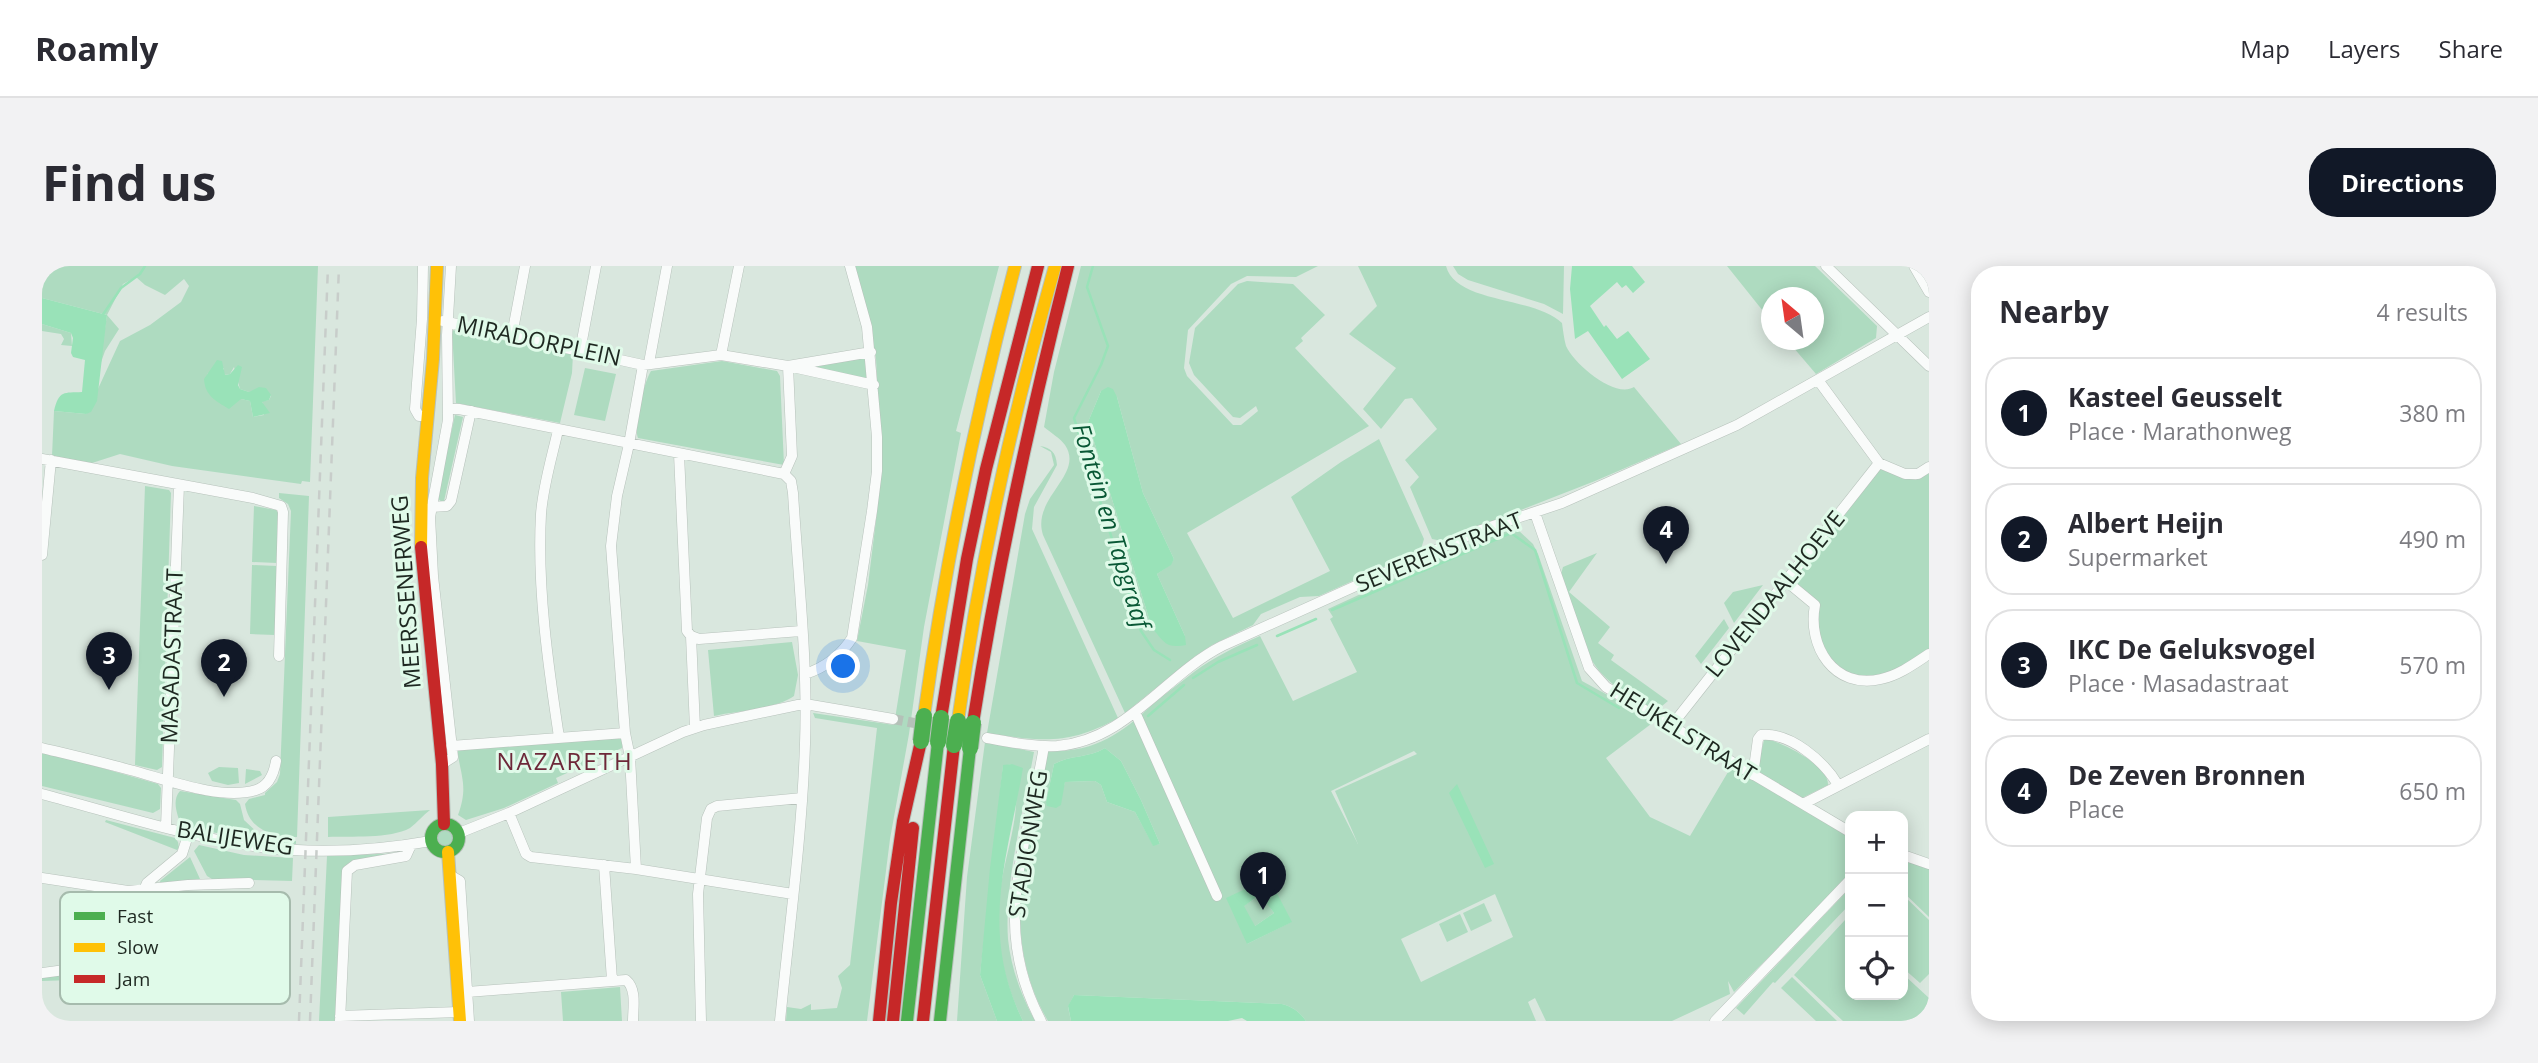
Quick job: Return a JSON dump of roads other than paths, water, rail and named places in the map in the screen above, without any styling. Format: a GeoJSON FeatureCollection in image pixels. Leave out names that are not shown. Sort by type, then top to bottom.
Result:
{"type":"FeatureCollection","features":[{"type":"Feature","properties":{"kind":"main road","name":"MEERSSENERWEG"},"geometry":{"type":"LineString","coordinates":[[437,266],[442,321],[428,416],[420,531],[442,764],[444,824]]}},
{"type":"Feature","properties":{"kind":"main road"},"geometry":{"type":"LineString","coordinates":[[949,1021],[958,903],[946,744],[924,716],[963,481],[1015,266]]}},
{"type":"Feature","properties":{"kind":"main road"},"geometry":{"type":"LineString","coordinates":[[957,721],[965,571],[1011,363],[1038,266]]}},
{"type":"Feature","properties":{"kind":"main road"},"geometry":{"type":"LineString","coordinates":[[894,1021],[946,744],[957,721],[995,504],[1022,386],[1055,266]]}},
{"type":"Feature","properties":{"kind":"main road"},"geometry":{"type":"LineString","coordinates":[[879,1021],[891,903],[903,821],[957,721],[995,587],[1035,394],[1068,266]]}},
{"type":"Feature","properties":{"kind":"main road"},"geometry":{"type":"LineString","coordinates":[[908,1021],[946,744]]}},
{"type":"Feature","properties":{"kind":"main road"},"geometry":{"type":"LineString","coordinates":[[923,1021],[946,744]]}},
{"type":"Feature","properties":{"kind":"main road"},"geometry":{"type":"LineString","coordinates":[[444,824],[454,826],[459,833],[458,845],[447,852],[437,849],[431,841],[433,830],[444,824]]}},
{"type":"Feature","properties":{"kind":"main road"},"geometry":{"type":"LineString","coordinates":[[447,852],[463,1018]]}},
{"type":"Feature","properties":{"kind":"main road"},"geometry":{"type":"LineString","coordinates":[[940,1021],[955,876]]}},
{"type":"Feature","properties":{"kind":"street","name":"MEERSSENERWEG"},"geometry":{"type":"LineString","coordinates":[[423,266],[415,409],[419,416],[428,416]]}},
{"type":"Feature","properties":{"kind":"street","name":"MEERSSENERWEG"},"geometry":{"type":"LineString","coordinates":[[451,266],[442,321],[447,424],[431,507],[433,576],[452,746]]}},
{"type":"Feature","properties":{"kind":"street"},"geometry":{"type":"LineString","coordinates":[[512,335],[524,266]]}},
{"type":"Feature","properties":{"kind":"street"},"geometry":{"type":"LineString","coordinates":[[580,351],[596,266]]}},
{"type":"Feature","properties":{"kind":"street"},"geometry":{"type":"LineString","coordinates":[[646,364],[667,266]]}},
{"type":"Feature","properties":{"kind":"street"},"geometry":{"type":"LineString","coordinates":[[721,355],[738,266]]}},
{"type":"Feature","properties":{"kind":"street"},"geometry":{"type":"LineString","coordinates":[[805,674],[821,668],[842,651],[855,630],[877,471],[871,352],[850,266]]}},
{"type":"Feature","properties":{"kind":"street"},"geometry":{"type":"LineString","coordinates":[[1826,266],[1929,366]]}},
{"type":"Feature","properties":{"kind":"street"},"geometry":{"type":"LineString","coordinates":[[1914,266],[1929,292]]}},
{"type":"Feature","properties":{"kind":"street","name":"SEVERENSTRAAT"},"geometry":{"type":"LineString","coordinates":[[988,738],[1044,746],[1087,740],[1109,730],[1135,712],[1195,662],[1222,646],[1478,531],[1535,513],[1740,423],[1929,317]]}},
{"type":"Feature","properties":{"kind":"street","name":"MIRADORPLEIN"},"geometry":{"type":"LineString","coordinates":[[442,321],[646,364],[721,355],[874,385]]}},
{"type":"Feature","properties":{"kind":"street"},"geometry":{"type":"LineString","coordinates":[[784,474],[792,456],[788,366],[871,352]]}},
{"type":"Feature","properties":{"kind":"street","name":"MIRADORPLEIN"},"geometry":{"type":"LineString","coordinates":[[636,869],[630,757],[625,733],[611,546],[617,496],[646,364]]}},
{"type":"Feature","properties":{"kind":"street"},"geometry":{"type":"LineString","coordinates":[[1818,380],[1878,463],[1905,474],[1918,474],[1929,467]]}},
{"type":"Feature","properties":{"kind":"street"},"geometry":{"type":"LineString","coordinates":[[448,409],[471,411],[784,474],[790,479],[805,704],[802,798],[780,1021]]}},
{"type":"Feature","properties":{"kind":"street","name":"MEERSSENERWEG"},"geometry":{"type":"LineString","coordinates":[[431,507],[447,506],[451,501],[471,411]]}},
{"type":"Feature","properties":{"kind":"street"},"geometry":{"type":"LineString","coordinates":[[558,430],[542,506],[541,535],[548,668],[559,737]]}},
{"type":"Feature","properties":{"kind":"street"},"geometry":{"type":"LineString","coordinates":[[679,454],[687,631],[699,639],[802,631]]}},
{"type":"Feature","properties":{"kind":"street"},"geometry":{"type":"LineString","coordinates":[[42,555],[46,460],[253,498],[281,506],[279,656]]}},
{"type":"Feature","properties":{"kind":"street","name":"LOVENDAALHOEVE"},"geometry":{"type":"LineString","coordinates":[[1672,725],[1878,463]]}},
{"type":"Feature","properties":{"kind":"street","name":"MASADASTRAAT"},"geometry":{"type":"LineString","coordinates":[[166,827],[179,485]]}},
{"type":"Feature","properties":{"kind":"street","name":"HEUKELSTRAAT"},"geometry":{"type":"LineString","coordinates":[[1535,513],[1589,668],[1606,687],[1845,829]]}},
{"type":"Feature","properties":{"kind":"street"},"geometry":{"type":"LineString","coordinates":[[1786,581],[1815,605],[1813,624],[1816,643],[1826,660],[1844,674],[1862,680],[1878,680],[1896,675],[1929,654]]}},
{"type":"Feature","properties":{"kind":"street"},"geometry":{"type":"LineString","coordinates":[[691,636],[695,728]]}},
{"type":"Feature","properties":{"kind":"street"},"geometry":{"type":"LineString","coordinates":[[459,833],[695,728],[805,704],[893,719]]}},
{"type":"Feature","properties":{"kind":"street"},"geometry":{"type":"LineString","coordinates":[[1135,712],[1217,896]]}},
{"type":"Feature","properties":{"kind":"street"},"geometry":{"type":"LineString","coordinates":[[442,764],[453,757],[452,746],[625,733]]}},
{"type":"Feature","properties":{"kind":"street"},"geometry":{"type":"LineString","coordinates":[[1753,775],[1758,739],[1767,734],[1808,753],[1830,772],[1838,785]]}},
{"type":"Feature","properties":{"kind":"street"},"geometry":{"type":"LineString","coordinates":[[1803,804],[1929,739]]}},
{"type":"Feature","properties":{"kind":"street","name":"STADIONWEG"},"geometry":{"type":"LineString","coordinates":[[1041,1021],[1021,973],[1013,922],[1016,890],[1044,746]]}},
{"type":"Feature","properties":{"kind":"street"},"geometry":{"type":"LineString","coordinates":[[42,748],[226,793],[255,791],[270,780],[276,761]]}},
{"type":"Feature","properties":{"kind":"street","name":"BALIJEWEG"},"geometry":{"type":"LineString","coordinates":[[42,794],[166,827],[259,847],[360,849],[431,841]]}},
{"type":"Feature","properties":{"kind":"street"},"geometry":{"type":"LineString","coordinates":[[701,1021],[700,879],[707,818],[711,809],[717,806],[802,798]]}},
{"type":"Feature","properties":{"kind":"street"},"geometry":{"type":"LineString","coordinates":[[509,813],[528,856],[636,869],[793,894]]}},
{"type":"Feature","properties":{"kind":"street"},"geometry":{"type":"LineString","coordinates":[[144,890],[147,883],[183,854],[189,832]]}},
{"type":"Feature","properties":{"kind":"street"},"geometry":{"type":"LineString","coordinates":[[411,845],[407,856],[349,868],[346,874],[340,1019],[463,1018],[467,992],[460,881],[450,875]]}},
{"type":"Feature","properties":{"kind":"street"},"geometry":{"type":"LineString","coordinates":[[1908,857],[1929,864]]}},
{"type":"Feature","properties":{"kind":"street"},"geometry":{"type":"LineString","coordinates":[[604,865],[612,980]]}},
{"type":"Feature","properties":{"kind":"street"},"geometry":{"type":"LineString","coordinates":[[42,878],[128,891],[250,883]]}},
{"type":"Feature","properties":{"kind":"street"},"geometry":{"type":"LineString","coordinates":[[1715,1021],[1845,885]]}},
{"type":"Feature","properties":{"kind":"street"},"geometry":{"type":"LineString","coordinates":[[42,973],[60,971]]}},
{"type":"Feature","properties":{"kind":"street"},"geometry":{"type":"LineString","coordinates":[[467,992],[626,980],[631,985],[633,1021]]}},
{"type":"Feature","properties":{"kind":"waterway"},"geometry":{"type":"LineString","coordinates":[[102,316],[121,288],[140,274],[145,266]]}},
{"type":"Feature","properties":{"kind":"waterway","name":"Fontein en Tapgraaf"},"geometry":{"type":"LineString","coordinates":[[1093,266],[1087,287],[1108,346],[1074,418],[1141,631],[1154,650],[1170,660]]}},
{"type":"Feature","properties":{"kind":"waterway"},"geometry":{"type":"LineString","coordinates":[[1332,610],[1511,533],[1535,550],[1577,683],[1619,708]]}},
{"type":"Feature","properties":{"kind":"waterway"},"geometry":{"type":"LineString","coordinates":[[1277,636],[1316,619]]}},
{"type":"Feature","properties":{"kind":"waterway"},"geometry":{"type":"LineString","coordinates":[[1193,678],[1218,662],[1257,645]]}},
{"type":"Feature","properties":{"kind":"waterway","name":"Fontein en Tapgraaf"},"geometry":{"type":"LineString","coordinates":[[1148,716],[1184,685]]}},
{"type":"Feature","properties":{"kind":"tunnel"},"geometry":{"type":"LineString","coordinates":[[893,719],[925,725]]}},
{"type":"Feature","properties":{"kind":"railway"},"geometry":{"type":"LineString","coordinates":[[299,1021],[328,266]]}},
{"type":"Feature","properties":{"kind":"railway"},"geometry":{"type":"LineString","coordinates":[[310,1021],[339,266]]}},
{"type":"Feature","properties":{"kind":"place","name":"De Zeven Bronnen"},"geometry":{"type":"Point","coordinates":[1666,564]}},
{"type":"Feature","properties":{"kind":"place","name":"IKC De Geluksvogel"},"geometry":{"type":"Point","coordinates":[109,690]}},
{"type":"Feature","properties":{"kind":"place","name":"Albert Heijn"},"geometry":{"type":"Point","coordinates":[224,697]}},
{"type":"Feature","properties":{"kind":"place","name":"Kasteel Geusselt"},"geometry":{"type":"Point","coordinates":[1263,910]}},
{"type":"Feature","properties":{"kind":"district","name":"NAZARETH"},"geometry":{"type":"Point","coordinates":[565,762]}}]}
